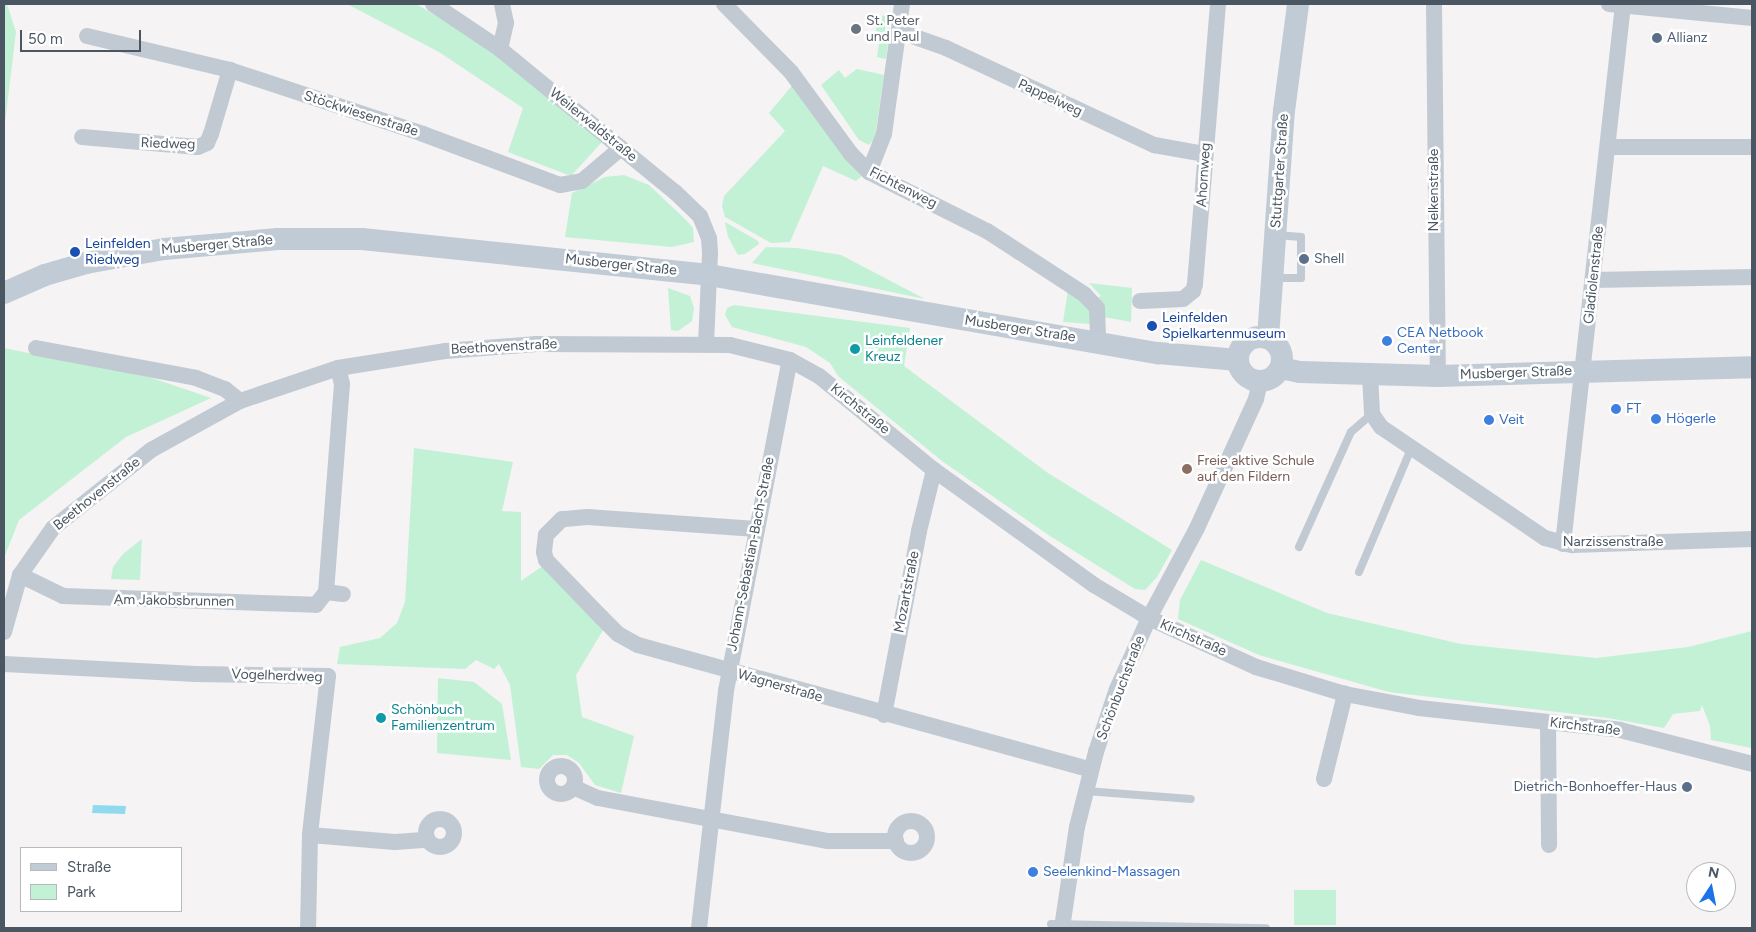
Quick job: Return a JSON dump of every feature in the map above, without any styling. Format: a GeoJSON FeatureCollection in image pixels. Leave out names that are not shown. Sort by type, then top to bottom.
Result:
{"type":"FeatureCollection","features":[{"type":"Feature","properties":{"kind":"main road","name":"Stuttgarter Straße"},"geometry":{"type":"LineString","coordinates":[[1268,338],[1274,278],[1287,83],[1298,4]]}},
{"type":"Feature","properties":{"kind":"main road","name":"Musberger Straße"},"geometry":{"type":"LineString","coordinates":[[4,293],[45,275],[110,258],[202,245],[278,239],[410,242],[709,275],[1158,353],[1238,360]]}},
{"type":"Feature","properties":{"kind":"main road"},"geometry":{"type":"LineString","coordinates":[[1268,338],[1282,353],[1280,368],[1272,377],[1260,381],[1243,372],[1238,360],[1240,352],[1251,339],[1268,338]]}},
{"type":"Feature","properties":{"kind":"main road","name":"Musberger Straße"},"geometry":{"type":"LineString","coordinates":[[1280,368],[1300,372],[1438,376],[1752,367]]}},
{"type":"Feature","properties":{"kind":"street","name":"Weilerwaldstraße"},"geometry":{"type":"LineString","coordinates":[[433,4],[500,49],[621,148],[700,216],[709,238],[709,275]]}},
{"type":"Feature","properties":{"kind":"street"},"geometry":{"type":"LineString","coordinates":[[500,49],[506,23],[502,4]]}},
{"type":"Feature","properties":{"kind":"street","name":"Fichtenweg"},"geometry":{"type":"LineString","coordinates":[[724,4],[792,72],[851,154],[869,172],[1009,244],[1084,294],[1097,308],[1098,342]]}},
{"type":"Feature","properties":{"kind":"street"},"geometry":{"type":"LineString","coordinates":[[869,172],[884,134],[902,4]]}},
{"type":"Feature","properties":{"kind":"street","name":"Ahornweg"},"geometry":{"type":"LineString","coordinates":[[1140,301],[1175,301],[1193,291],[1218,4]]}},
{"type":"Feature","properties":{"kind":"street"},"geometry":{"type":"LineString","coordinates":[[1289,4],[1298,4]]}},
{"type":"Feature","properties":{"kind":"street","name":"Nelkenstraße"},"geometry":{"type":"LineString","coordinates":[[1434,4],[1438,376]]}},
{"type":"Feature","properties":{"kind":"street"},"geometry":{"type":"LineString","coordinates":[[1616,4],[1670,7],[1752,18]]}},
{"type":"Feature","properties":{"kind":"street","name":"Gladiolenstraße"},"geometry":{"type":"LineString","coordinates":[[1563,544],[1608,147],[1616,4]]}},
{"type":"Feature","properties":{"kind":"street","name":"Pappelweg"},"geometry":{"type":"LineString","coordinates":[[898,30],[946,48],[1154,145],[1205,154]]}},
{"type":"Feature","properties":{"kind":"street","name":"Stöckwiesenstraße"},"geometry":{"type":"LineString","coordinates":[[87,36],[230,70],[424,134],[560,185],[582,181],[621,148]]}},
{"type":"Feature","properties":{"kind":"street","name":"Riedweg"},"geometry":{"type":"LineString","coordinates":[[82,137],[198,147],[206,142],[211,134],[230,70]]}},
{"type":"Feature","properties":{"kind":"street"},"geometry":{"type":"LineString","coordinates":[[1608,147],[1752,147]]}},
{"type":"Feature","properties":{"kind":"street"},"geometry":{"type":"LineString","coordinates":[[706,344],[709,275]]}},
{"type":"Feature","properties":{"kind":"street"},"geometry":{"type":"LineString","coordinates":[[1594,280],[1752,277]]}},
{"type":"Feature","properties":{"kind":"street","name":"Beethovenstraße"},"geometry":{"type":"LineString","coordinates":[[4,632],[20,576],[43,540],[83,501],[151,450],[240,401],[338,368],[445,351],[537,344],[706,344]]}},
{"type":"Feature","properties":{"kind":"street","name":"Kirchstraße"},"geometry":{"type":"LineString","coordinates":[[706,344],[760,350],[790,360],[819,376],[934,470],[1094,584],[1149,618],[1256,667],[1345,694],[1419,708],[1620,730],[1752,764]]}},
{"type":"Feature","properties":{"kind":"street"},"geometry":{"type":"LineString","coordinates":[[36,348],[196,378],[225,389],[240,401]]}},
{"type":"Feature","properties":{"kind":"street","name":"Johann-Sebastian-Bach-Straße"},"geometry":{"type":"LineString","coordinates":[[699,928],[710,817],[730,672],[790,360]]}},
{"type":"Feature","properties":{"kind":"street"},"geometry":{"type":"LineString","coordinates":[[338,368],[342,384],[326,592],[343,594]]}},
{"type":"Feature","properties":{"kind":"street"},"geometry":{"type":"LineString","coordinates":[[1370,375],[1372,414]]}},
{"type":"Feature","properties":{"kind":"street","name":"Schönbuchstraße"},"geometry":{"type":"LineString","coordinates":[[1058,926],[1077,827],[1091,770],[1117,690],[1149,618],[1187,550],[1254,404],[1260,381]]}},
{"type":"Feature","properties":{"kind":"street","name":"Narzissenstraße"},"geometry":{"type":"LineString","coordinates":[[1372,414],[1381,427],[1411,449],[1544,538],[1563,544],[1752,539]]}},
{"type":"Feature","properties":{"kind":"street","name":"Mozartstraße"},"geometry":{"type":"LineString","coordinates":[[884,715],[915,549],[934,470]]}},
{"type":"Feature","properties":{"kind":"street","name":"Wagnerstraße"},"geometry":{"type":"LineString","coordinates":[[756,529],[587,517],[562,519],[546,535],[546,560],[618,634],[661,654],[1091,770]]}},
{"type":"Feature","properties":{"kind":"street","name":"Am Jakobsbrunnen"},"geometry":{"type":"LineString","coordinates":[[20,576],[63,596],[96,599],[316,605],[326,592]]}},
{"type":"Feature","properties":{"kind":"street","name":"Vogelherdweg"},"geometry":{"type":"LineString","coordinates":[[4,664],[196,674],[328,676],[310,836],[308,928]]}},
{"type":"Feature","properties":{"kind":"street"},"geometry":{"type":"LineString","coordinates":[[1324,779],[1345,694]]}},
{"type":"Feature","properties":{"kind":"street"},"geometry":{"type":"LineString","coordinates":[[1548,722],[1549,845]]}},
{"type":"Feature","properties":{"kind":"street"},"geometry":{"type":"LineString","coordinates":[[574,787],[598,798],[710,817],[828,841],[896,841]]}},
{"type":"Feature","properties":{"kind":"street"},"geometry":{"type":"LineString","coordinates":[[310,836],[395,842],[427,840]]}},
{"type":"Feature","properties":{"kind":"lane"},"geometry":{"type":"LineString","coordinates":[[1299,547],[1351,432],[1372,414]]}},
{"type":"Feature","properties":{"kind":"lane"},"geometry":{"type":"LineString","coordinates":[[1359,572],[1411,449]]}},
{"type":"Feature","properties":{"kind":"lane"},"geometry":{"type":"LineString","coordinates":[[1086,791],[1191,800]]}},
{"type":"Feature","properties":{"kind":"lane"},"geometry":{"type":"LineString","coordinates":[[1058,926],[1266,928]]}},
{"type":"Feature","properties":{"kind":"green space"},"geometry":{"type":"Polygon","coordinates":[[[4,4],[7,4],[16,32],[4,131],[4,4]]]}},
{"type":"Feature","properties":{"kind":"green space"},"geometry":{"type":"Polygon","coordinates":[[[347,4],[416,4],[461,30],[523,75],[602,142],[571,176],[508,152],[523,108],[439,52],[347,4]]]}},
{"type":"Feature","properties":{"kind":"green space"},"geometry":{"type":"Polygon","coordinates":[[[878,15],[891,17],[886,59],[877,57],[880,37],[875,37],[878,15]]]}},
{"type":"Feature","properties":{"kind":"green space"},"geometry":{"type":"Polygon","coordinates":[[[857,69],[884,75],[875,138],[869,145],[859,140],[821,85],[839,70],[845,78],[857,69]]]}},
{"type":"Feature","properties":{"kind":"green space"},"geometry":{"type":"Polygon","coordinates":[[[795,82],[863,175],[856,181],[823,166],[790,242],[771,243],[725,217],[722,206],[724,196],[785,131],[769,113],[795,82]]]}},
{"type":"Feature","properties":{"kind":"green space"},"geometry":{"type":"Polygon","coordinates":[[[624,175],[649,185],[686,220],[693,228],[694,242],[672,247],[565,237],[572,193],[605,177],[624,175]]]}},
{"type":"Feature","properties":{"kind":"green space"},"geometry":{"type":"Polygon","coordinates":[[[725,222],[758,241],[759,244],[745,254],[738,255],[728,237],[725,222]]]}},
{"type":"Feature","properties":{"kind":"green space"},"geometry":{"type":"Polygon","coordinates":[[[766,247],[797,248],[841,255],[925,299],[752,263],[766,247]]]}},
{"type":"Feature","properties":{"kind":"green space"},"geometry":{"type":"Polygon","coordinates":[[[1089,283],[1132,288],[1131,322],[1099,316],[1091,324],[1063,322],[1068,290],[1087,303],[1101,296],[1089,283]]]}},
{"type":"Feature","properties":{"kind":"green space"},"geometry":{"type":"Polygon","coordinates":[[[668,288],[690,296],[694,308],[692,321],[678,331],[671,330],[668,288]]]}},
{"type":"Feature","properties":{"kind":"green space"},"geometry":{"type":"Polygon","coordinates":[[[734,305],[910,328],[904,366],[1048,473],[1172,550],[1157,577],[1145,590],[1135,589],[1050,536],[942,461],[838,376],[830,363],[806,347],[732,327],[725,315],[727,308],[734,305]]]}},
{"type":"Feature","properties":{"kind":"green space"},"geometry":{"type":"Polygon","coordinates":[[[4,348],[149,377],[211,398],[126,437],[19,520],[4,558],[4,348]]]}},
{"type":"Feature","properties":{"kind":"green space"},"geometry":{"type":"Polygon","coordinates":[[[414,448],[513,462],[502,511],[521,512],[521,581],[544,565],[605,627],[576,675],[582,717],[634,736],[621,793],[595,785],[579,763],[567,755],[553,755],[539,769],[521,767],[510,685],[499,664],[494,669],[476,660],[465,669],[337,664],[340,647],[380,638],[397,623],[405,602],[414,448]]]}},
{"type":"Feature","properties":{"kind":"green space"},"geometry":{"type":"Polygon","coordinates":[[[142,539],[140,580],[111,579],[113,567],[123,554],[142,539]]]}},
{"type":"Feature","properties":{"kind":"green space"},"geometry":{"type":"Polygon","coordinates":[[[1201,560],[1327,613],[1461,644],[1596,658],[1688,647],[1752,631],[1752,748],[1711,740],[1710,726],[1702,705],[1700,711],[1673,714],[1664,728],[1608,718],[1389,692],[1259,655],[1178,619],[1180,600],[1201,560]]]}},
{"type":"Feature","properties":{"kind":"green space"},"geometry":{"type":"Polygon","coordinates":[[[438,678],[474,682],[502,704],[511,760],[437,753],[438,678]]]}},
{"type":"Feature","properties":{"kind":"green space"},"geometry":{"type":"Polygon","coordinates":[[[1294,890],[1336,890],[1336,925],[1294,925],[1294,890]]]}},
{"type":"Feature","properties":{"kind":"water"},"geometry":{"type":"Polygon","coordinates":[[[93,805],[126,806],[125,814],[92,813],[93,805]]]}},
{"type":"Feature","properties":{"kind":"place","name":"St. Peter und Paul"},"geometry":{"type":"Point","coordinates":[856,29]}},
{"type":"Feature","properties":{"kind":"place","name":"Allianz"},"geometry":{"type":"Point","coordinates":[1657,38]}},
{"type":"Feature","properties":{"kind":"place","name":"Leinfelden Riedweg"},"geometry":{"type":"Point","coordinates":[75,252]}},
{"type":"Feature","properties":{"kind":"place","name":"Shell"},"geometry":{"type":"Point","coordinates":[1304,259]}},
{"type":"Feature","properties":{"kind":"place","name":"Leinfelden Spielkartenmuseum"},"geometry":{"type":"Point","coordinates":[1152,326]}},
{"type":"Feature","properties":{"kind":"place","name":"CEA Netbook Center"},"geometry":{"type":"Point","coordinates":[1387,341]}},
{"type":"Feature","properties":{"kind":"place","name":"Leinfeldener Kreuz"},"geometry":{"type":"Point","coordinates":[855,349]}},
{"type":"Feature","properties":{"kind":"place","name":"FT"},"geometry":{"type":"Point","coordinates":[1616,409]}},
{"type":"Feature","properties":{"kind":"place","name":"Högerle"},"geometry":{"type":"Point","coordinates":[1656,419]}},
{"type":"Feature","properties":{"kind":"place","name":"Veit"},"geometry":{"type":"Point","coordinates":[1489,420]}},
{"type":"Feature","properties":{"kind":"place","name":"Freie aktive Schule auf den Fildern"},"geometry":{"type":"Point","coordinates":[1187,469]}},
{"type":"Feature","properties":{"kind":"place","name":"Schönbuch Familienzentrum"},"geometry":{"type":"Point","coordinates":[381,718]}},
{"type":"Feature","properties":{"kind":"place","name":"Dietrich-Bonhoeffer-Haus"},"geometry":{"type":"Point","coordinates":[1687,787]}},
{"type":"Feature","properties":{"kind":"place","name":"Seelenkind-Massagen"},"geometry":{"type":"Point","coordinates":[1033,872]}}]}
